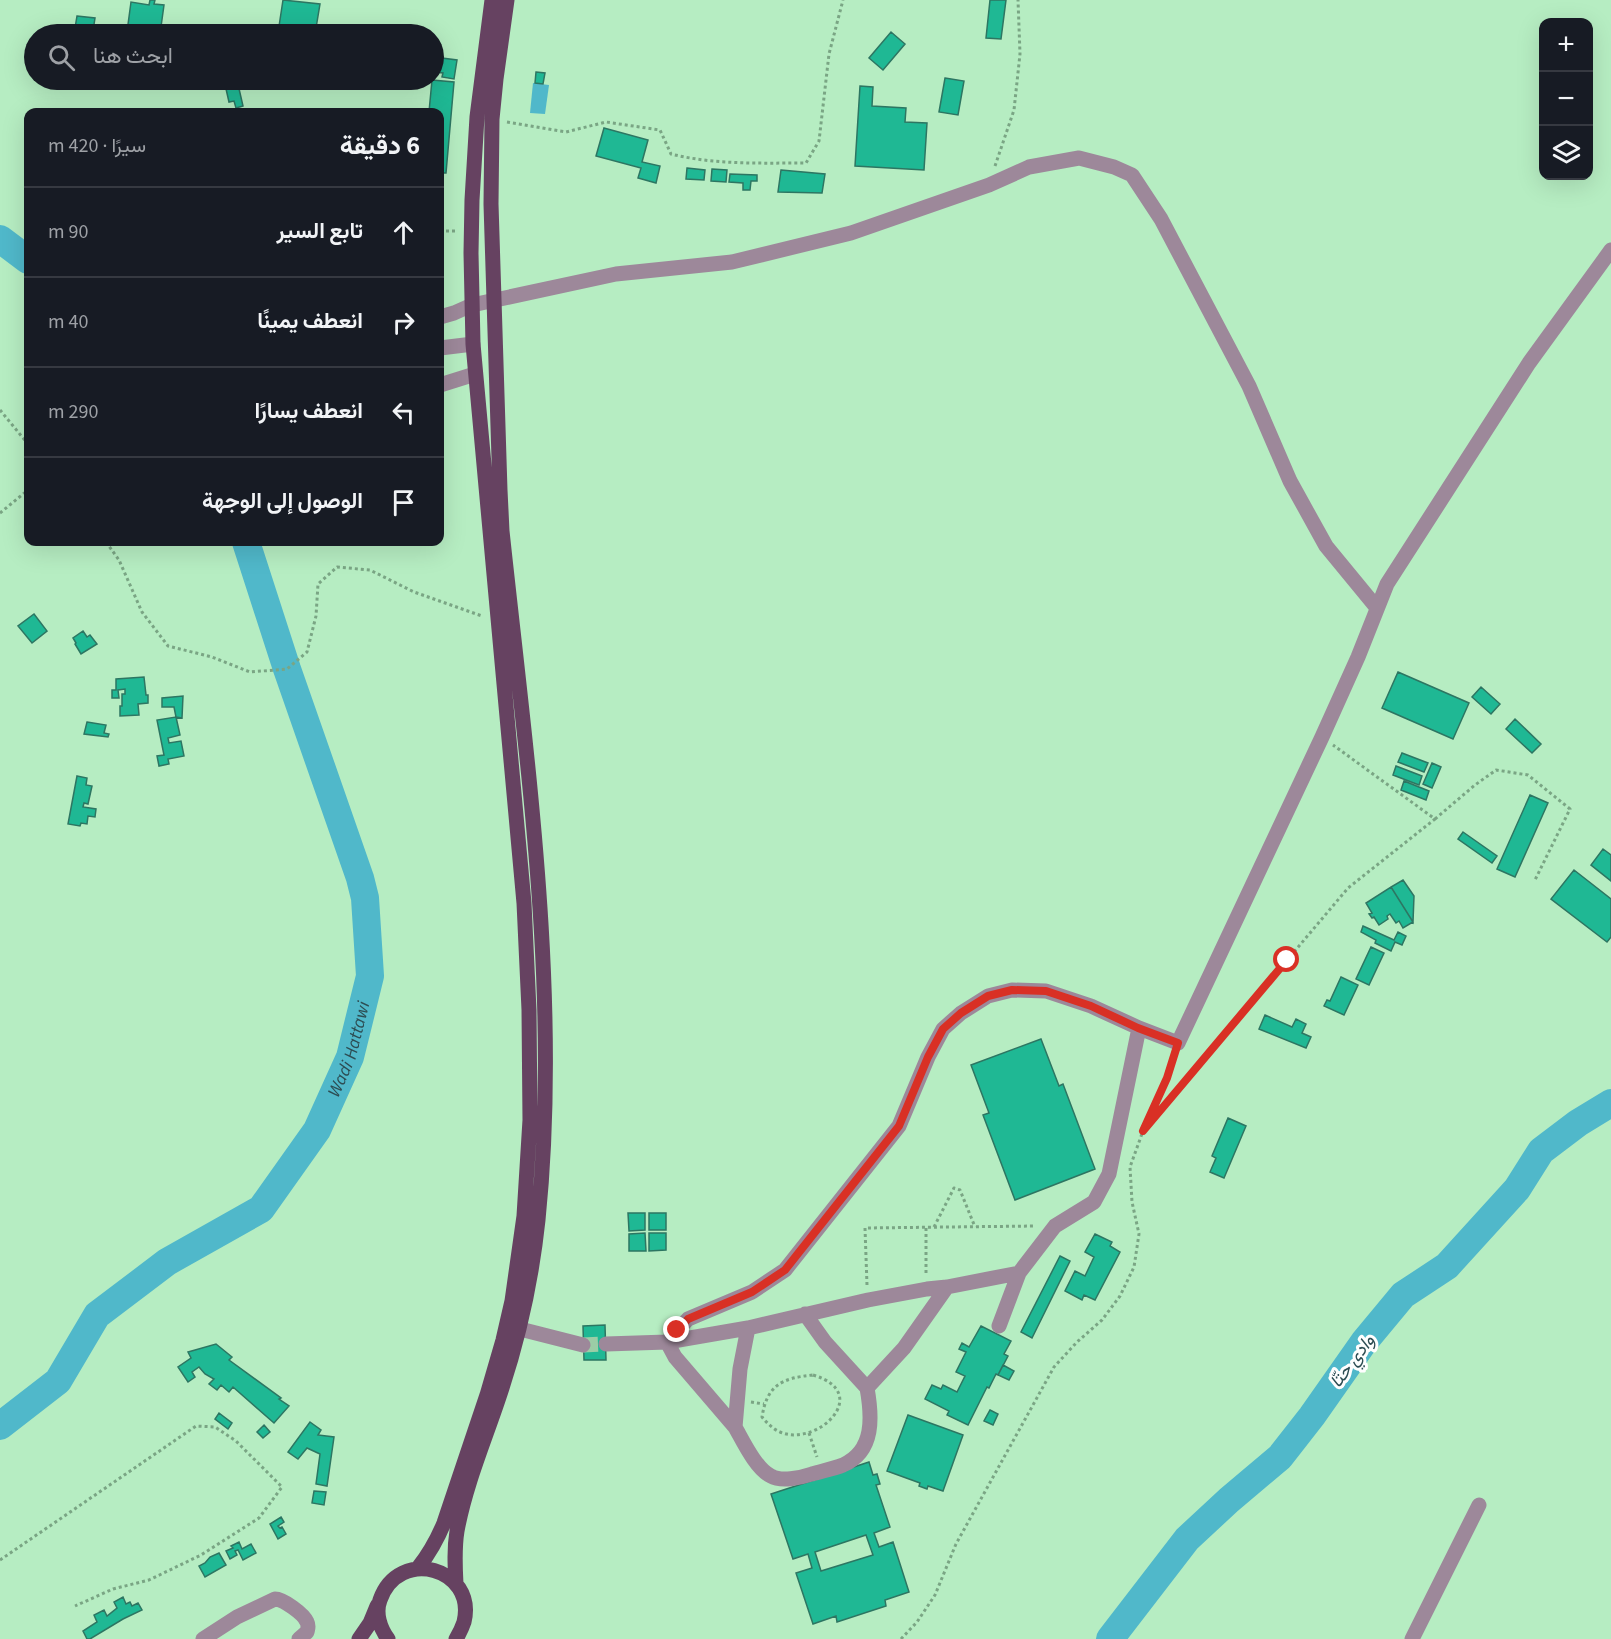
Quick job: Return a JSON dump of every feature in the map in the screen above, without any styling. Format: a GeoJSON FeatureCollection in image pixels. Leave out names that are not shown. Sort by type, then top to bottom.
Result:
{"type":"FeatureCollection","features":[{"type":"Feature","properties":{"kind":"main road"},"geometry":{"type":"LineString","coordinates":[[418,1568],[438,1538],[490,1386],[503,1340],[512,1301],[524,1216],[530,1120],[529,1010],[524,903],[473,344],[472,200],[477,117],[492,0]]}},
{"type":"Feature","properties":{"kind":"main road"},"geometry":{"type":"LineString","coordinates":[[456,1584],[455,1546],[463,1503],[519,1329],[532,1264],[539,1208],[544,1125],[544,1008],[539,900],[502,531],[491,204],[492,119],[507,0]]}},
{"type":"Feature","properties":{"kind":"main road"},"geometry":{"type":"LineString","coordinates":[[359,1639],[370,1623],[384,1590],[392,1579],[418,1568],[432,1569],[445,1574],[456,1584],[463,1597],[466,1611],[465,1632],[456,1639]]}},
{"type":"Feature","properties":{"kind":"main road"},"geometry":{"type":"LineString","coordinates":[[379,1603],[378,1618],[388,1639]]}},
{"type":"Feature","properties":{"kind":"street"},"geometry":{"type":"LineString","coordinates":[[444,316],[472,305],[616,274],[732,262],[851,233],[988,185],[1029,167],[1079,158],[1114,167],[1132,175],[1161,219],[1250,386],[1290,481],[1326,546],[1377,608]]}},
{"type":"Feature","properties":{"kind":"street"},"geometry":{"type":"LineString","coordinates":[[667,1342],[688,1319],[752,1292],[785,1270],[899,1126],[928,1057],[943,1029],[961,1013],[988,996],[1012,990],[1046,991],[1091,1006],[1138,1028],[1178,1043],[1322,737],[1387,584],[1528,363],[1611,250]]}},
{"type":"Feature","properties":{"kind":"street"},"geometry":{"type":"LineString","coordinates":[[444,348],[473,344]]}},
{"type":"Feature","properties":{"kind":"street"},"geometry":{"type":"LineString","coordinates":[[444,384],[475,375]]}},
{"type":"Feature","properties":{"kind":"street"},"geometry":{"type":"LineString","coordinates":[[999,1326],[1019,1273],[1055,1226],[1094,1202],[1109,1174],[1138,1028]]}},
{"type":"Feature","properties":{"kind":"street"},"geometry":{"type":"LineString","coordinates":[[606,1344],[667,1342],[748,1328],[868,1300],[1019,1273]]}},
{"type":"Feature","properties":{"kind":"street"},"geometry":{"type":"LineString","coordinates":[[867,1388],[904,1348],[947,1287]]}},
{"type":"Feature","properties":{"kind":"street"},"geometry":{"type":"LineString","coordinates":[[667,1342],[675,1357],[735,1427],[756,1463],[771,1477],[795,1479],[844,1464],[861,1453],[869,1435],[871,1411],[867,1388],[825,1342],[805,1314]]}},
{"type":"Feature","properties":{"kind":"street"},"geometry":{"type":"LineString","coordinates":[[735,1427],[740,1369],[748,1328]]}},
{"type":"Feature","properties":{"kind":"street"},"geometry":{"type":"LineString","coordinates":[[519,1329],[583,1345]]}},
{"type":"Feature","properties":{"kind":"street"},"geometry":{"type":"LineString","coordinates":[[1412,1639],[1479,1505]]}},
{"type":"Feature","properties":{"kind":"street"},"geometry":{"type":"LineString","coordinates":[[203,1639],[237,1617],[279,1599],[299,1613],[308,1623],[307,1632],[299,1639]]}},
{"type":"Feature","properties":{"kind":"path"},"geometry":{"type":"LineString","coordinates":[[492,119],[566,132],[606,122],[660,130],[671,154],[687,158],[747,163],[806,163],[819,141],[829,54],[843,0]]}},
{"type":"Feature","properties":{"kind":"path"},"geometry":{"type":"LineString","coordinates":[[988,185],[1014,110],[1020,54],[1018,0]]}},
{"type":"Feature","properties":{"kind":"path"},"geometry":{"type":"LineString","coordinates":[[0,410],[24,439]]}},
{"type":"Feature","properties":{"kind":"path"},"geometry":{"type":"LineString","coordinates":[[0,513],[24,493]]}},
{"type":"Feature","properties":{"kind":"path"},"geometry":{"type":"LineString","coordinates":[[109,546],[119,560],[142,612],[168,645],[212,657],[250,672],[287,669],[307,652],[316,616],[318,584],[337,567],[370,570],[414,592],[498,621]]}},
{"type":"Feature","properties":{"kind":"path"},"geometry":{"type":"LineString","coordinates":[[1322,737],[1435,819]]}},
{"type":"Feature","properties":{"kind":"path"},"geometry":{"type":"LineString","coordinates":[[1143,1131],[1348,888],[1475,785],[1497,770],[1528,776],[1570,809],[1535,880]]}},
{"type":"Feature","properties":{"kind":"path"},"geometry":{"type":"LineString","coordinates":[[901,1639],[917,1622],[935,1595],[956,1544],[1054,1367],[1102,1320],[1119,1296],[1134,1267],[1140,1234],[1131,1202],[1130,1167],[1143,1131],[1167,1078],[1178,1043]]}},
{"type":"Feature","properties":{"kind":"path"},"geometry":{"type":"LineString","coordinates":[[934,1227],[954,1188],[960,1190],[975,1227]]}},
{"type":"Feature","properties":{"kind":"path"},"geometry":{"type":"LineString","coordinates":[[868,1300],[865,1228],[1055,1226]]}},
{"type":"Feature","properties":{"kind":"path"},"geometry":{"type":"LineString","coordinates":[[926,1227],[927,1289]]}},
{"type":"Feature","properties":{"kind":"path"},"geometry":{"type":"LineString","coordinates":[[813,1375],[836,1387],[840,1395],[839,1407],[832,1418],[809,1433],[792,1435],[779,1432],[762,1417],[767,1396],[776,1385],[788,1379],[813,1375]]}},
{"type":"Feature","properties":{"kind":"path"},"geometry":{"type":"LineString","coordinates":[[0,1560],[196,1426],[215,1426],[236,1441],[282,1487],[260,1518],[201,1555],[149,1580],[113,1589],[75,1605]]}},
{"type":"Feature","properties":{"kind":"path"},"geometry":{"type":"LineString","coordinates":[[809,1433],[821,1471]]}},
{"type":"Feature","properties":{"kind":"water"},"geometry":{"type":"Polygon","coordinates":[[[533,83],[549,85],[545,114],[530,113],[533,83]]]}},
{"type":"Feature","properties":{"kind":"building"},"geometry":{"type":"Polygon","coordinates":[[[150,0],[155,0],[154,4],[164,5],[161,24],[128,24],[131,2],[149,5],[150,0]]]}},
{"type":"Feature","properties":{"kind":"building"},"geometry":{"type":"Polygon","coordinates":[[[283,0],[320,4],[317,24],[279,24],[283,0]]]}},
{"type":"Feature","properties":{"kind":"building"},"geometry":{"type":"Polygon","coordinates":[[[990,0],[1006,0],[1001,39],[986,38],[990,0]]]}},
{"type":"Feature","properties":{"kind":"building"},"geometry":{"type":"Polygon","coordinates":[[[77,16],[95,18],[94,24],[76,24],[77,16]]]}},
{"type":"Feature","properties":{"kind":"building"},"geometry":{"type":"Polygon","coordinates":[[[891,32],[905,44],[883,70],[869,58],[891,32]]]}},
{"type":"Feature","properties":{"kind":"building"},"geometry":{"type":"Polygon","coordinates":[[[444,58],[457,60],[454,79],[444,77],[444,58]]]}},
{"type":"Feature","properties":{"kind":"building"},"geometry":{"type":"Polygon","coordinates":[[[536,72],[545,73],[543,84],[535,83],[536,72]]]}},
{"type":"Feature","properties":{"kind":"building"},"geometry":{"type":"Polygon","coordinates":[[[945,78],[964,81],[958,115],[939,112],[945,78]]]}},
{"type":"Feature","properties":{"kind":"building"},"geometry":{"type":"Polygon","coordinates":[[[444,81],[454,82],[446,173],[444,173],[444,108],[429,108],[431,90],[444,90],[444,81]]]}},
{"type":"Feature","properties":{"kind":"building"},"geometry":{"type":"Polygon","coordinates":[[[860,86],[873,87],[872,106],[906,108],[905,122],[927,123],[924,170],[855,166],[860,86]]]}},
{"type":"Feature","properties":{"kind":"building"},"geometry":{"type":"Polygon","coordinates":[[[226,90],[239,90],[243,106],[236,108],[234,101],[229,102],[226,90]]]}},
{"type":"Feature","properties":{"kind":"building"},"geometry":{"type":"Polygon","coordinates":[[[604,128],[648,140],[642,162],[660,166],[656,183],[638,178],[641,168],[596,156],[604,128]]]}},
{"type":"Feature","properties":{"kind":"building"},"geometry":{"type":"Polygon","coordinates":[[[687,168],[705,170],[704,180],[686,179],[687,168]]]}},
{"type":"Feature","properties":{"kind":"building"},"geometry":{"type":"Polygon","coordinates":[[[712,169],[727,170],[726,182],[711,181],[712,169]]]}},
{"type":"Feature","properties":{"kind":"building"},"geometry":{"type":"Polygon","coordinates":[[[781,170],[825,174],[822,193],[778,192],[781,170]]]}},
{"type":"Feature","properties":{"kind":"building"},"geometry":{"type":"Polygon","coordinates":[[[730,174],[757,175],[757,181],[751,181],[750,190],[743,190],[743,183],[729,182],[730,174]]]}},
{"type":"Feature","properties":{"kind":"building"},"geometry":{"type":"Polygon","coordinates":[[[34,614],[47,631],[32,643],[18,626],[34,614]]]}},
{"type":"Feature","properties":{"kind":"building"},"geometry":{"type":"Polygon","coordinates":[[[83,631],[87,637],[90,635],[97,644],[81,654],[73,638],[83,631]]]}},
{"type":"Feature","properties":{"kind":"building"},"geometry":{"type":"Polygon","coordinates":[[[1398,672],[1469,703],[1453,739],[1382,708],[1398,672]]]}},
{"type":"Feature","properties":{"kind":"building"},"geometry":{"type":"Polygon","coordinates":[[[144,677],[148,703],[138,704],[139,715],[120,716],[122,694],[125,694],[125,689],[118,690],[119,698],[112,698],[112,690],[116,690],[116,679],[144,677]]]}},
{"type":"Feature","properties":{"kind":"building"},"geometry":{"type":"Polygon","coordinates":[[[1481,687],[1500,704],[1491,714],[1472,697],[1481,687]]]}},
{"type":"Feature","properties":{"kind":"building"},"geometry":{"type":"Polygon","coordinates":[[[183,696],[182,718],[176,717],[174,707],[162,707],[162,698],[183,696]]]}},
{"type":"Feature","properties":{"kind":"building"},"geometry":{"type":"Polygon","coordinates":[[[176,717],[180,735],[168,738],[169,743],[181,741],[184,756],[168,759],[169,764],[159,766],[157,756],[164,755],[157,720],[176,717]]]}},
{"type":"Feature","properties":{"kind":"building"},"geometry":{"type":"Polygon","coordinates":[[[1515,719],[1541,744],[1532,753],[1506,729],[1515,719]]]}},
{"type":"Feature","properties":{"kind":"building"},"geometry":{"type":"Polygon","coordinates":[[[87,722],[106,725],[104,733],[109,734],[108,737],[84,734],[87,722]]]}},
{"type":"Feature","properties":{"kind":"building"},"geometry":{"type":"Polygon","coordinates":[[[1402,753],[1428,763],[1424,772],[1398,762],[1402,753]]]}},
{"type":"Feature","properties":{"kind":"building"},"geometry":{"type":"Polygon","coordinates":[[[1432,763],[1441,767],[1432,788],[1423,784],[1432,763]]]}},
{"type":"Feature","properties":{"kind":"building"},"geometry":{"type":"Polygon","coordinates":[[[1396,766],[1422,776],[1419,785],[1393,775],[1396,766]]]}},
{"type":"Feature","properties":{"kind":"building"},"geometry":{"type":"Polygon","coordinates":[[[77,776],[87,778],[86,785],[92,786],[88,804],[84,803],[83,807],[96,809],[95,817],[88,816],[87,824],[81,823],[80,826],[68,824],[77,776]]]}},
{"type":"Feature","properties":{"kind":"building"},"geometry":{"type":"Polygon","coordinates":[[[1404,781],[1429,791],[1426,800],[1401,790],[1404,781]]]}},
{"type":"Feature","properties":{"kind":"building"},"geometry":{"type":"Polygon","coordinates":[[[1530,795],[1548,803],[1515,877],[1497,869],[1530,795]]]}},
{"type":"Feature","properties":{"kind":"building"},"geometry":{"type":"Polygon","coordinates":[[[1463,832],[1497,856],[1492,863],[1458,839],[1463,832]]]}},
{"type":"Feature","properties":{"kind":"building"},"geometry":{"type":"Polygon","coordinates":[[[1603,849],[1611,855],[1611,881],[1591,865],[1603,849]]]}},
{"type":"Feature","properties":{"kind":"building"},"geometry":{"type":"Polygon","coordinates":[[[1574,870],[1611,899],[1611,937],[1607,942],[1551,899],[1574,870]]]}},
{"type":"Feature","properties":{"kind":"building"},"geometry":{"type":"Polygon","coordinates":[[[1403,880],[1414,896],[1413,922],[1391,887],[1403,880]]]}},
{"type":"Feature","properties":{"kind":"building"},"geometry":{"type":"Polygon","coordinates":[[[1391,887],[1413,922],[1403,928],[1399,921],[1396,923],[1390,914],[1387,916],[1388,919],[1379,925],[1369,914],[1372,913],[1366,903],[1391,887]]]}},
{"type":"Feature","properties":{"kind":"building"},"geometry":{"type":"Polygon","coordinates":[[[1363,926],[1394,940],[1398,932],[1406,936],[1402,945],[1395,942],[1391,951],[1375,943],[1376,940],[1361,932],[1363,926]]]}},
{"type":"Feature","properties":{"kind":"building"},"geometry":{"type":"Polygon","coordinates":[[[1371,947],[1384,953],[1369,985],[1356,979],[1371,947]]]}},
{"type":"Feature","properties":{"kind":"building"},"geometry":{"type":"Polygon","coordinates":[[[1341,977],[1358,985],[1344,1015],[1324,1006],[1327,1000],[1330,1001],[1341,977]]]}},
{"type":"Feature","properties":{"kind":"building"},"geometry":{"type":"Polygon","coordinates":[[[1265,1015],[1292,1027],[1296,1019],[1306,1024],[1302,1033],[1311,1037],[1306,1048],[1259,1029],[1265,1015]]]}},
{"type":"Feature","properties":{"kind":"building"},"geometry":{"type":"Polygon","coordinates":[[[1041,1039],[1059,1086],[1063,1084],[1095,1169],[1015,1200],[983,1115],[989,1113],[971,1065],[1041,1039]]]}},
{"type":"Feature","properties":{"kind":"building"},"geometry":{"type":"Polygon","coordinates":[[[1228,1118],[1246,1126],[1224,1178],[1210,1172],[1216,1158],[1212,1156],[1228,1118]]]}},
{"type":"Feature","properties":{"kind":"building"},"geometry":{"type":"Polygon","coordinates":[[[628,1213],[645,1213],[645,1230],[629,1231],[628,1213]]]}},
{"type":"Feature","properties":{"kind":"building"},"geometry":{"type":"Polygon","coordinates":[[[649,1213],[666,1213],[666,1230],[649,1230],[649,1213]]]}},
{"type":"Feature","properties":{"kind":"building"},"geometry":{"type":"Polygon","coordinates":[[[645,1233],[646,1251],[629,1251],[629,1234],[645,1233]]]}},
{"type":"Feature","properties":{"kind":"building"},"geometry":{"type":"Polygon","coordinates":[[[649,1233],[666,1233],[666,1250],[649,1251],[649,1233]]]}},
{"type":"Feature","properties":{"kind":"building"},"geometry":{"type":"Polygon","coordinates":[[[1095,1234],[1112,1242],[1110,1246],[1120,1252],[1095,1300],[1084,1295],[1082,1300],[1065,1291],[1075,1271],[1085,1276],[1094,1257],[1085,1252],[1095,1234]]]}},
{"type":"Feature","properties":{"kind":"building"},"geometry":{"type":"Polygon","coordinates":[[[1060,1256],[1070,1261],[1032,1338],[1021,1332],[1060,1256]]]}},
{"type":"Feature","properties":{"kind":"building"},"geometry":{"type":"Polygon","coordinates":[[[605,1325],[606,1360],[584,1360],[583,1326],[605,1325]]]}},
{"type":"Feature","properties":{"kind":"building"},"geometry":{"type":"Polygon","coordinates":[[[981,1326],[1011,1341],[1004,1354],[1008,1356],[998,1375],[996,1374],[989,1388],[987,1387],[968,1425],[947,1415],[949,1411],[925,1399],[932,1385],[941,1389],[943,1385],[957,1392],[965,1376],[956,1372],[966,1352],[959,1349],[962,1343],[969,1347],[981,1326]]]}},
{"type":"Feature","properties":{"kind":"building"},"geometry":{"type":"Polygon","coordinates":[[[216,1344],[232,1357],[229,1360],[289,1406],[274,1423],[233,1387],[229,1392],[221,1385],[217,1390],[209,1384],[214,1379],[199,1367],[192,1372],[195,1377],[188,1382],[178,1367],[191,1358],[188,1352],[216,1344]]]}},
{"type":"Feature","properties":{"kind":"building"},"geometry":{"type":"Polygon","coordinates":[[[1003,1365],[1014,1371],[1009,1380],[998,1375],[1003,1365]]]}},
{"type":"Feature","properties":{"kind":"building"},"geometry":{"type":"Polygon","coordinates":[[[990,1410],[998,1414],[993,1425],[984,1421],[990,1410]]]}},
{"type":"Feature","properties":{"kind":"building"},"geometry":{"type":"Polygon","coordinates":[[[219,1413],[232,1423],[228,1429],[215,1419],[219,1413]]]}},
{"type":"Feature","properties":{"kind":"building"},"geometry":{"type":"Polygon","coordinates":[[[908,1415],[963,1435],[943,1491],[928,1486],[927,1489],[919,1486],[920,1483],[887,1471],[908,1415]]]}},
{"type":"Feature","properties":{"kind":"building"},"geometry":{"type":"Polygon","coordinates":[[[310,1422],[321,1430],[318,1435],[334,1437],[327,1486],[316,1484],[320,1454],[307,1448],[298,1459],[288,1452],[310,1422]]]}},
{"type":"Feature","properties":{"kind":"building"},"geometry":{"type":"Polygon","coordinates":[[[264,1425],[270,1432],[263,1438],[257,1432],[264,1425]]]}},
{"type":"Feature","properties":{"kind":"building"},"geometry":{"type":"Polygon","coordinates":[[[869,1462],[873,1475],[877,1474],[880,1484],[876,1485],[890,1527],[874,1533],[879,1547],[893,1542],[909,1592],[885,1600],[886,1606],[837,1622],[836,1616],[813,1624],[796,1573],[812,1568],[808,1554],[793,1559],[771,1494],[869,1462]],[[866,1535],[815,1552],[821,1571],[873,1555],[866,1535]]]}},
{"type":"Feature","properties":{"kind":"building"},"geometry":{"type":"Polygon","coordinates":[[[314,1491],[326,1492],[324,1505],[312,1503],[314,1491]]]}},
{"type":"Feature","properties":{"kind":"building"},"geometry":{"type":"Polygon","coordinates":[[[281,1517],[284,1522],[278,1526],[282,1527],[286,1534],[278,1539],[270,1524],[281,1517]]]}},
{"type":"Feature","properties":{"kind":"building"},"geometry":{"type":"Polygon","coordinates":[[[239,1542],[242,1549],[251,1544],[256,1553],[243,1560],[238,1550],[235,1551],[237,1555],[230,1559],[226,1551],[239,1542]]]}},
{"type":"Feature","properties":{"kind":"building"},"geometry":{"type":"Polygon","coordinates":[[[219,1553],[226,1565],[205,1577],[199,1566],[219,1553]]]}},
{"type":"Feature","properties":{"kind":"building"},"geometry":{"type":"Polygon","coordinates":[[[123,1597],[126,1604],[130,1602],[132,1606],[138,1603],[142,1610],[87,1639],[83,1631],[97,1622],[94,1615],[104,1610],[107,1616],[117,1608],[114,1602],[123,1597]]]}},
{"type":"Feature","properties":{"kind":"waterway","name":"Wadi Hattawi"},"geometry":{"type":"LineString","coordinates":[[0,239],[24,257]]}},
{"type":"Feature","properties":{"kind":"waterway","name":"Wadi Hattawi"},"geometry":{"type":"LineString","coordinates":[[0,1426],[58,1381],[97,1315],[167,1262],[261,1209],[317,1130],[350,1057],[370,976],[365,898],[247,546]]}},
{"type":"Feature","properties":{"kind":"waterway","name":"وادي حتّا"},"geometry":{"type":"LineString","coordinates":[[1110,1639],[1187,1539],[1280,1457],[1364,1342],[1403,1295],[1447,1266],[1517,1189],[1541,1151],[1578,1123],[1611,1103]]}},
{"type":"Feature","properties":{"kind":"tunnel"},"geometry":{"type":"LineString","coordinates":[[583,1345],[606,1344]]}},
{"type":"Feature","properties":{"kind":"route"},"geometry":{"type":"LineString","coordinates":[[677,1330],[688,1319],[752,1292],[785,1270],[899,1126],[928,1057],[943,1029],[961,1013],[988,996],[1012,990],[1046,991],[1091,1006],[1138,1028],[1178,1043],[1167,1078],[1143,1131],[1287,960]]}}]}
